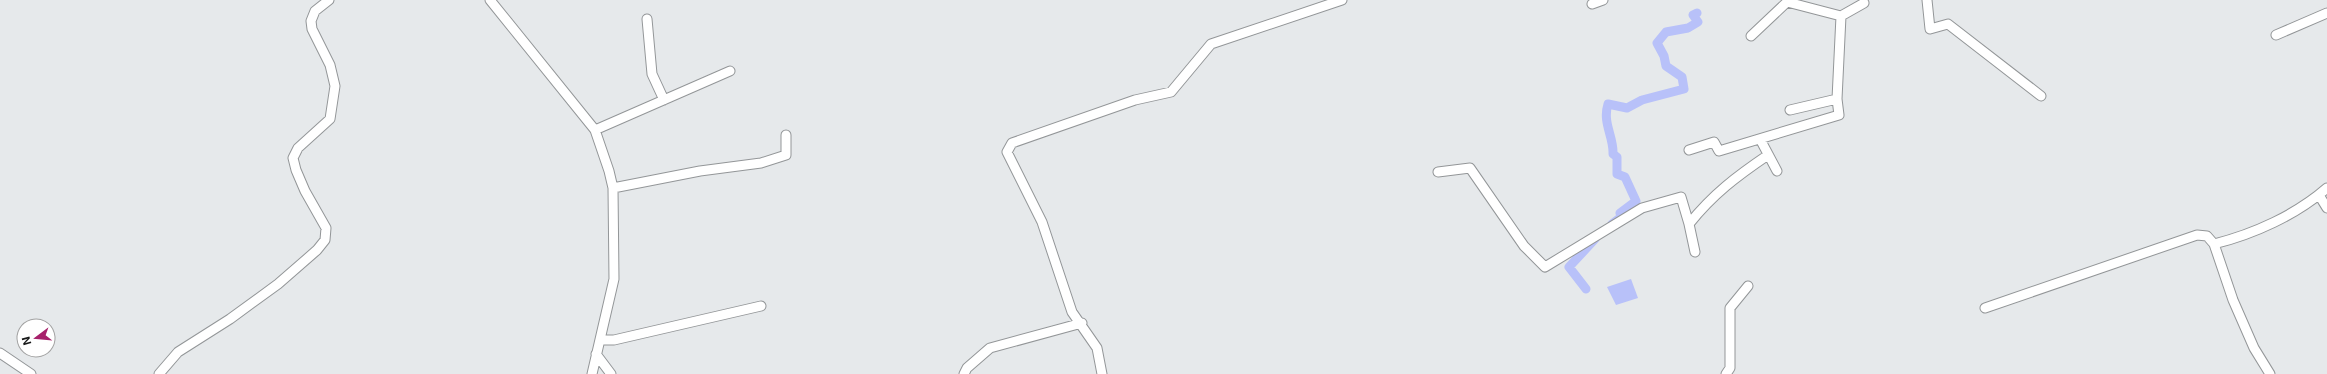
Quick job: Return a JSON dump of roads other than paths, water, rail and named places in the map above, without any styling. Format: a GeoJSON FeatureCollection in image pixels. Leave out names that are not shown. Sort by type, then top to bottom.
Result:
{"type":"FeatureCollection","features":[{"type":"Feature","properties":{"kind":"street"},"geometry":{"type":"LineString","coordinates":[[159,374],[178,352],[230,319],[278,284],[325,240],[326,228],[305,191],[296,170],[293,158],[298,148],[330,119],[335,86],[330,65],[312,29],[311,21],[315,11],[329,0]]}},
{"type":"Feature","properties":{"kind":"street"},"geometry":{"type":"LineString","coordinates":[[490,0],[595,130],[602,145],[613,188],[614,278],[592,374]]}},
{"type":"Feature","properties":{"kind":"street"},"geometry":{"type":"LineString","coordinates":[[1102,374],[1097,348],[1082,323],[1072,312],[1042,222],[1007,152],[1012,143],[1134,100],[1171,92],[1211,44],[1342,0]]}},
{"type":"Feature","properties":{"kind":"street"},"geometry":{"type":"LineString","coordinates":[[1592,4],[1603,0]]}},
{"type":"Feature","properties":{"kind":"street"},"geometry":{"type":"LineString","coordinates":[[1927,0],[1930,29],[1948,24],[2041,96]]}},
{"type":"Feature","properties":{"kind":"street"},"geometry":{"type":"LineString","coordinates":[[1751,36],[1786,2],[1841,16],[1865,1]]}},
{"type":"Feature","properties":{"kind":"street"},"geometry":{"type":"LineString","coordinates":[[2276,35],[2327,14]]}},
{"type":"Feature","properties":{"kind":"street"},"geometry":{"type":"LineString","coordinates":[[1689,150],[1714,142],[1719,151],[1839,115],[1836,99],[1841,16]]}},
{"type":"Feature","properties":{"kind":"street"},"geometry":{"type":"LineString","coordinates":[[647,19],[652,74],[664,100]]}},
{"type":"Feature","properties":{"kind":"street"},"geometry":{"type":"LineString","coordinates":[[595,130],[730,71]]}},
{"type":"Feature","properties":{"kind":"street"},"geometry":{"type":"LineString","coordinates":[[1790,110],[1836,99]]}},
{"type":"Feature","properties":{"kind":"street"},"geometry":{"type":"LineString","coordinates":[[613,188],[700,171],[761,163],[786,154],[786,135]]}},
{"type":"Feature","properties":{"kind":"street"},"geometry":{"type":"LineString","coordinates":[[1760,139],[1777,171]]}},
{"type":"Feature","properties":{"kind":"street"},"geometry":{"type":"LineString","coordinates":[[1689,224],[1708,200],[1740,173],[1768,155]]}},
{"type":"Feature","properties":{"kind":"street"},"geometry":{"type":"LineString","coordinates":[[1438,172],[1470,168],[1524,246],[1545,267],[1642,208],[1680,197],[1689,224],[1695,252]]}},
{"type":"Feature","properties":{"kind":"street"},"geometry":{"type":"LineString","coordinates":[[2214,244],[2245,234],[2311,202],[2327,188]]}},
{"type":"Feature","properties":{"kind":"street"},"geometry":{"type":"LineString","coordinates":[[2319,195],[2327,208]]}},
{"type":"Feature","properties":{"kind":"street"},"geometry":{"type":"LineString","coordinates":[[1985,308],[2197,235],[2207,236],[2214,244],[2233,300],[2254,348],[2270,374]]}},
{"type":"Feature","properties":{"kind":"street"},"geometry":{"type":"LineString","coordinates":[[1726,374],[1730,368],[1730,308],[1748,286]]}},
{"type":"Feature","properties":{"kind":"street"},"geometry":{"type":"LineString","coordinates":[[600,340],[614,340],[761,306]]}},
{"type":"Feature","properties":{"kind":"street"},"geometry":{"type":"LineString","coordinates":[[964,374],[967,368],[990,348],[1082,323]]}},
{"type":"Feature","properties":{"kind":"street"},"geometry":{"type":"LineString","coordinates":[[0,353],[31,374]]}},
{"type":"Feature","properties":{"kind":"street"},"geometry":{"type":"LineString","coordinates":[[596,354],[611,374]]}},
{"type":"Feature","properties":{"kind":"water"},"geometry":{"type":"Polygon","coordinates":[[[1631,279],[1638,298],[1616,305],[1607,287],[1631,279]]]}},
{"type":"Feature","properties":{"kind":"waterway"},"geometry":{"type":"LineString","coordinates":[[1612,224],[1621,217],[1620,213],[1636,201],[1625,177],[1617,174],[1617,157],[1613,154],[1612,142],[1606,117],[1608,104],[1627,108],[1642,100],[1684,89],[1682,77],[1666,66],[1664,56],[1657,43],[1666,32],[1688,28],[1698,22],[1693,15],[1697,13]]}},
{"type":"Feature","properties":{"kind":"waterway"},"geometry":{"type":"LineString","coordinates":[[1586,289],[1569,267],[1595,239]]}}]}
